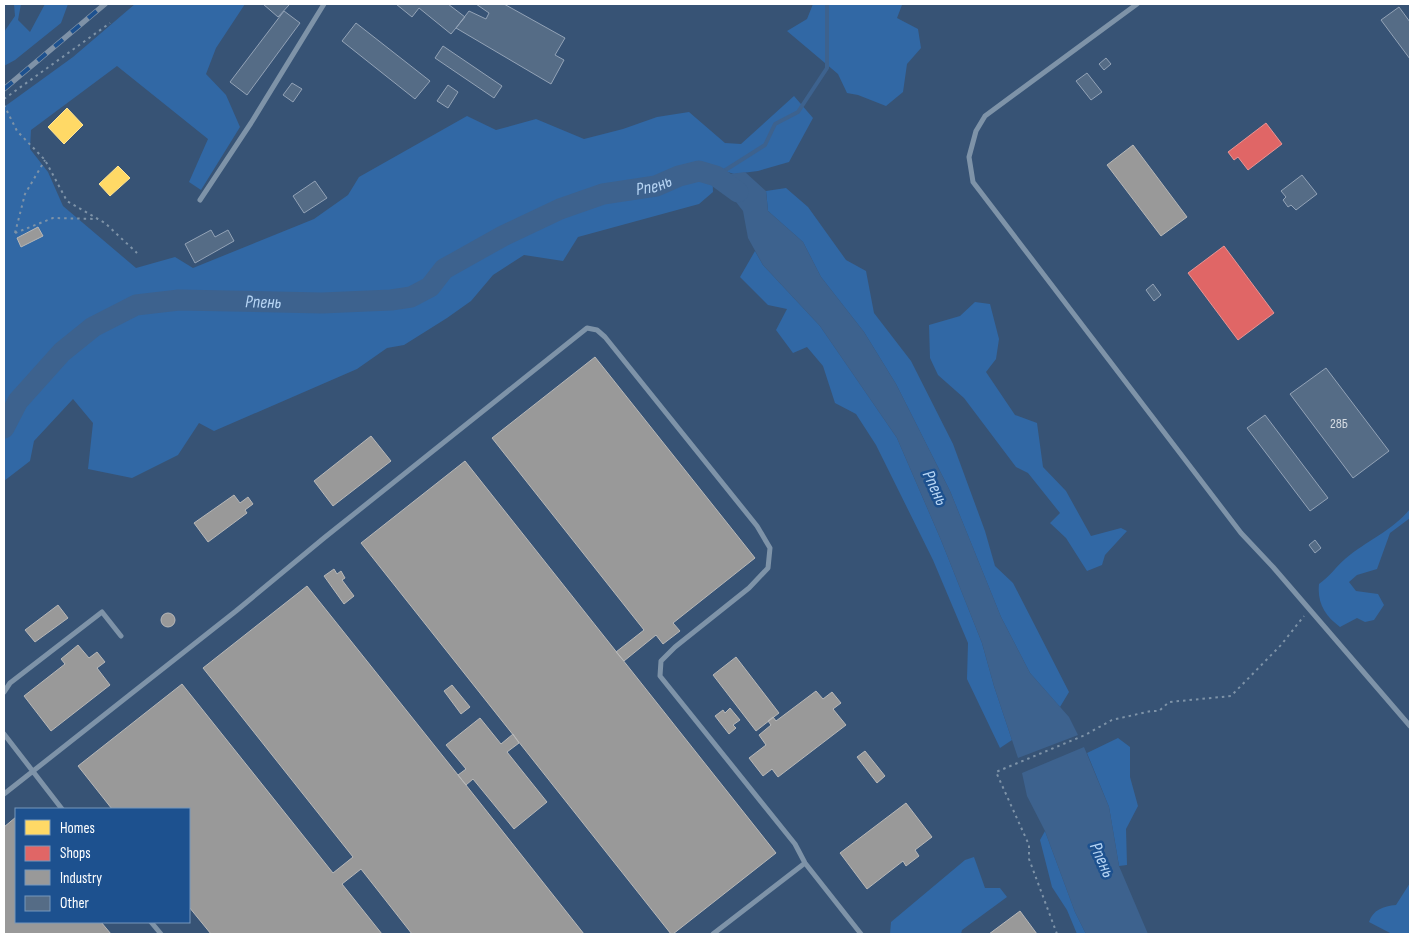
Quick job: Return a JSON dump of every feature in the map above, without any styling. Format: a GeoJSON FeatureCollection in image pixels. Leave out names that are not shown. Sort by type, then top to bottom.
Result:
{"type":"FeatureCollection","features":[{"type":"Feature","properties":{"kind":"lane"},"geometry":{"type":"LineString","coordinates":[[200,200],[251,123],[324,4]]}},
{"type":"Feature","properties":{"kind":"lane"},"geometry":{"type":"LineString","coordinates":[[1137,4],[985,116],[976,131],[969,157],[973,182],[1241,533],[1310,609],[1410,726]]}},
{"type":"Feature","properties":{"kind":"lane"},"geometry":{"type":"LineString","coordinates":[[4,794],[236,611],[324,538],[587,328],[597,330],[605,337],[757,526],[770,548],[768,568],[749,588],[675,647],[661,661],[660,676],[795,844],[805,863],[861,934]]}},
{"type":"Feature","properties":{"kind":"lane"},"geometry":{"type":"LineString","coordinates":[[4,692],[10,683],[102,612],[122,636]]}},
{"type":"Feature","properties":{"kind":"lane"},"geometry":{"type":"LineString","coordinates":[[4,734],[61,808]]}},
{"type":"Feature","properties":{"kind":"lane"},"geometry":{"type":"LineString","coordinates":[[713,934],[805,863]]}},
{"type":"Feature","properties":{"kind":"lane"},"geometry":{"type":"LineString","coordinates":[[153,923],[161,934]]}},
{"type":"Feature","properties":{"kind":"path"},"geometry":{"type":"LineString","coordinates":[[4,99],[110,23]]}},
{"type":"Feature","properties":{"kind":"path"},"geometry":{"type":"LineString","coordinates":[[4,105],[17,131],[46,160],[67,200],[105,223],[137,253]]}},
{"type":"Feature","properties":{"kind":"path"},"geometry":{"type":"LineString","coordinates":[[46,160],[25,194],[15,233],[53,218],[98,219]]}},
{"type":"Feature","properties":{"kind":"path"},"geometry":{"type":"LineString","coordinates":[[1057,934],[1029,859],[1029,845],[996,772],[1084,736],[1112,720],[1151,710],[1159,711],[1169,702],[1231,696],[1281,645],[1310,609]]}},
{"type":"Feature","properties":{"kind":"shaded area"},"geometry":{"type":"Polygon","coordinates":[[[14,4],[21,4],[18,20],[30,32],[45,4],[68,4],[61,23],[15,60],[4,66],[4,32],[15,16],[14,4]]]}},
{"type":"Feature","properties":{"kind":"shaded area"},"geometry":{"type":"Polygon","coordinates":[[[135,4],[245,4],[216,48],[206,74],[226,95],[240,127],[201,190],[189,182],[208,139],[117,66],[31,130],[30,149],[48,172],[63,206],[136,268],[175,257],[193,268],[314,219],[348,195],[359,177],[467,116],[496,130],[536,119],[584,139],[623,129],[657,117],[689,112],[725,143],[741,144],[794,96],[813,118],[789,162],[758,171],[734,174],[712,167],[713,192],[699,204],[578,237],[563,261],[524,255],[493,275],[471,301],[404,345],[387,348],[357,369],[214,431],[199,423],[178,455],[132,478],[88,469],[93,423],[73,399],[34,441],[30,461],[4,481],[4,107],[73,57],[135,4]],[[38,227],[17,238],[21,247],[42,236],[38,227]]]}},
{"type":"Feature","properties":{"kind":"shaded area"},"geometry":{"type":"Polygon","coordinates":[[[813,4],[904,4],[897,18],[918,29],[921,48],[907,64],[903,92],[886,106],[858,95],[847,93],[838,74],[787,31],[807,19],[813,4]]]}},
{"type":"Feature","properties":{"kind":"shaded area"},"geometry":{"type":"Polygon","coordinates":[[[786,188],[808,207],[846,260],[866,271],[874,313],[911,361],[953,444],[985,531],[995,566],[1013,583],[1069,692],[1060,707],[1030,673],[1001,617],[950,491],[896,384],[864,332],[821,277],[803,242],[768,211],[766,191],[786,188]]]}},
{"type":"Feature","properties":{"kind":"shaded area"},"geometry":{"type":"Polygon","coordinates":[[[755,251],[763,265],[820,326],[897,438],[941,540],[982,643],[1012,740],[1000,748],[967,679],[968,643],[933,560],[876,445],[856,414],[835,403],[823,366],[807,347],[793,353],[776,330],[787,309],[768,305],[740,277],[755,251]]]}},
{"type":"Feature","properties":{"kind":"shaded area"},"geometry":{"type":"Polygon","coordinates":[[[975,302],[990,304],[999,339],[996,359],[986,372],[1015,415],[1037,423],[1043,467],[1066,491],[1091,536],[1121,528],[1127,531],[1105,555],[1102,565],[1087,571],[1066,538],[1050,523],[1060,513],[1028,473],[1016,467],[964,398],[938,375],[930,358],[929,325],[960,316],[975,302]]]}},
{"type":"Feature","properties":{"kind":"shaded area"},"geometry":{"type":"Polygon","coordinates":[[[1410,509],[1410,518],[1390,533],[1377,569],[1357,575],[1349,582],[1356,591],[1378,594],[1384,605],[1374,620],[1365,622],[1357,618],[1340,627],[1326,614],[1323,608],[1319,597],[1319,584],[1345,559],[1395,524],[1410,509]]]}},
{"type":"Feature","properties":{"kind":"shaded area"},"geometry":{"type":"Polygon","coordinates":[[[1118,738],[1130,747],[1130,777],[1138,806],[1126,829],[1127,865],[1119,866],[1109,807],[1087,753],[1118,738]]]}},
{"type":"Feature","properties":{"kind":"shaded area"},"geometry":{"type":"Polygon","coordinates":[[[1045,831],[1075,912],[1086,934],[1077,934],[1067,910],[1052,887],[1040,840],[1045,831]]]}},
{"type":"Feature","properties":{"kind":"shaded area"},"geometry":{"type":"Polygon","coordinates":[[[974,857],[985,888],[1000,888],[1007,897],[962,930],[961,934],[890,934],[891,922],[965,860],[974,857]]]}},
{"type":"Feature","properties":{"kind":"shaded area"},"geometry":{"type":"Polygon","coordinates":[[[1410,883],[1410,934],[1392,934],[1369,922],[1373,914],[1379,909],[1396,905],[1410,883]]]}},
{"type":"Feature","properties":{"kind":"water"},"geometry":{"type":"Polygon","coordinates":[[[745,172],[766,191],[768,211],[803,242],[821,277],[864,332],[896,384],[950,491],[1001,617],[1030,673],[1069,717],[1078,735],[1018,758],[982,643],[941,540],[897,438],[820,326],[763,265],[748,238],[743,211],[716,176],[745,172]]]}},
{"type":"Feature","properties":{"kind":"water"},"geometry":{"type":"Polygon","coordinates":[[[1084,747],[1109,807],[1119,866],[1148,934],[1086,934],[1075,912],[1045,831],[1027,796],[1022,773],[1084,747]]]}},
{"type":"Feature","properties":{"kind":"building: Homes"},"geometry":{"type":"Polygon","coordinates":[[[67,108],[83,125],[64,144],[48,127],[67,108]]]}},
{"type":"Feature","properties":{"kind":"building: Homes"},"geometry":{"type":"Polygon","coordinates":[[[118,166],[130,178],[110,196],[99,184],[118,166]]]}},
{"type":"Feature","properties":{"kind":"building: Shops"},"geometry":{"type":"Polygon","coordinates":[[[1266,123],[1282,144],[1248,170],[1238,157],[1234,160],[1228,152],[1266,123]]]}},
{"type":"Feature","properties":{"kind":"building: Shops"},"geometry":{"type":"Polygon","coordinates":[[[1224,246],[1274,313],[1238,340],[1188,273],[1224,246]]]}},
{"type":"Feature","properties":{"kind":"building: Industry"},"geometry":{"type":"Polygon","coordinates":[[[1133,145],[1187,217],[1161,236],[1107,165],[1133,145]]]}},
{"type":"Feature","properties":{"kind":"building: Industry"},"geometry":{"type":"Polygon","coordinates":[[[38,227],[43,236],[21,247],[17,238],[38,227]]]}},
{"type":"Feature","properties":{"kind":"building: Industry"},"geometry":{"type":"Polygon","coordinates":[[[595,357],[755,558],[673,623],[680,631],[663,644],[656,635],[624,661],[616,652],[644,630],[492,438],[595,357]]]}},
{"type":"Feature","properties":{"kind":"building: Industry"},"geometry":{"type":"Polygon","coordinates":[[[371,436],[391,461],[333,506],[314,481],[371,436]]]}},
{"type":"Feature","properties":{"kind":"building: Industry"},"geometry":{"type":"Polygon","coordinates":[[[465,461],[776,853],[673,934],[671,934],[361,543],[465,461]]]}},
{"type":"Feature","properties":{"kind":"building: Industry"},"geometry":{"type":"Polygon","coordinates":[[[234,495],[240,503],[248,497],[253,504],[245,510],[247,513],[208,542],[194,523],[234,495]]]}},
{"type":"Feature","properties":{"kind":"building: Industry"},"geometry":{"type":"Polygon","coordinates":[[[334,569],[337,574],[341,571],[345,578],[342,580],[354,596],[344,604],[324,576],[334,569]]]}},
{"type":"Feature","properties":{"kind":"building: Industry"},"geometry":{"type":"Polygon","coordinates":[[[307,586],[584,934],[412,934],[361,869],[342,884],[382,934],[211,934],[190,908],[190,808],[111,808],[78,766],[182,684],[333,873],[353,857],[203,668],[307,586]]]}},
{"type":"Feature","properties":{"kind":"building: Industry"},"geometry":{"type":"Polygon","coordinates":[[[58,605],[68,618],[35,642],[25,630],[58,605]]]}},
{"type":"Feature","properties":{"kind":"building: Industry"},"geometry":{"type":"Polygon","coordinates":[[[165,613],[171,613],[175,620],[171,627],[165,627],[161,623],[161,617],[165,613]]]}},
{"type":"Feature","properties":{"kind":"building: Industry"},"geometry":{"type":"Polygon","coordinates":[[[78,645],[89,658],[97,652],[105,662],[97,668],[110,685],[51,731],[24,696],[65,664],[61,659],[78,645]]]}},
{"type":"Feature","properties":{"kind":"building: Industry"},"geometry":{"type":"Polygon","coordinates":[[[736,657],[779,713],[756,731],[713,675],[736,657]]]}},
{"type":"Feature","properties":{"kind":"building: Industry"},"geometry":{"type":"Polygon","coordinates":[[[452,685],[470,707],[461,714],[444,691],[452,685]]]}},
{"type":"Feature","properties":{"kind":"building: Industry"},"geometry":{"type":"Polygon","coordinates":[[[816,691],[823,699],[832,692],[841,703],[833,709],[846,725],[778,777],[772,769],[763,776],[749,758],[766,745],[759,735],[771,725],[768,721],[773,717],[776,721],[816,691]]]}},
{"type":"Feature","properties":{"kind":"building: Industry"},"geometry":{"type":"Polygon","coordinates":[[[730,708],[740,720],[733,725],[736,728],[729,734],[715,716],[723,710],[725,713],[730,708]]]}},
{"type":"Feature","properties":{"kind":"building: Industry"},"geometry":{"type":"Polygon","coordinates":[[[480,718],[501,744],[513,734],[519,743],[507,752],[547,802],[514,829],[473,779],[466,785],[458,775],[466,769],[446,745],[480,718]]]}},
{"type":"Feature","properties":{"kind":"building: Industry"},"geometry":{"type":"Polygon","coordinates":[[[865,751],[885,776],[877,783],[857,757],[865,751]]]}},
{"type":"Feature","properties":{"kind":"building: Industry"},"geometry":{"type":"Polygon","coordinates":[[[906,803],[932,837],[915,850],[919,856],[906,866],[903,861],[867,889],[840,853],[906,803]]]}},
{"type":"Feature","properties":{"kind":"building: Industry"},"geometry":{"type":"Polygon","coordinates":[[[15,818],[15,923],[102,923],[111,934],[4,934],[4,827],[15,818]]]}},
{"type":"Feature","properties":{"kind":"building: Industry"},"geometry":{"type":"Polygon","coordinates":[[[1020,911],[1037,934],[989,934],[1020,911]]]}},
{"type":"Feature","properties":{"kind":"building: Other"},"geometry":{"type":"Polygon","coordinates":[[[263,4],[288,4],[289,5],[278,17],[263,4]]]}},
{"type":"Feature","properties":{"kind":"building: Other"},"geometry":{"type":"Polygon","coordinates":[[[396,4],[448,4],[465,17],[451,34],[419,8],[412,17],[396,4]]]}},
{"type":"Feature","properties":{"kind":"building: Other"},"geometry":{"type":"Polygon","coordinates":[[[476,4],[504,4],[565,38],[555,55],[564,60],[551,84],[456,28],[469,11],[486,19],[489,13],[476,4]]]}},
{"type":"Feature","properties":{"kind":"building: Other"},"geometry":{"type":"Polygon","coordinates":[[[1399,7],[1410,22],[1410,59],[1381,20],[1399,7]]]}},
{"type":"Feature","properties":{"kind":"building: Other"},"geometry":{"type":"Polygon","coordinates":[[[284,11],[300,23],[247,95],[230,82],[284,11]]]}},
{"type":"Feature","properties":{"kind":"building: Other"},"geometry":{"type":"Polygon","coordinates":[[[356,23],[430,81],[415,99],[342,41],[356,23]]]}},
{"type":"Feature","properties":{"kind":"building: Other"},"geometry":{"type":"Polygon","coordinates":[[[443,46],[502,86],[494,98],[435,58],[443,46]]]}},
{"type":"Feature","properties":{"kind":"building: Other"},"geometry":{"type":"Polygon","coordinates":[[[1106,58],[1111,64],[1104,70],[1099,64],[1106,58]]]}},
{"type":"Feature","properties":{"kind":"building: Other"},"geometry":{"type":"Polygon","coordinates":[[[1087,73],[1102,92],[1091,100],[1076,81],[1087,73]]]}},
{"type":"Feature","properties":{"kind":"building: Other"},"geometry":{"type":"Polygon","coordinates":[[[292,83],[302,89],[293,102],[283,95],[292,83]]]}},
{"type":"Feature","properties":{"kind":"building: Other"},"geometry":{"type":"Polygon","coordinates":[[[448,85],[458,92],[448,108],[437,101],[448,85]]]}},
{"type":"Feature","properties":{"kind":"building: Other"},"geometry":{"type":"Polygon","coordinates":[[[1302,175],[1317,194],[1296,210],[1291,205],[1288,207],[1283,200],[1286,197],[1281,191],[1302,175]]]}},
{"type":"Feature","properties":{"kind":"building: Other"},"geometry":{"type":"Polygon","coordinates":[[[315,181],[327,198],[304,213],[293,196],[315,181]]]}},
{"type":"Feature","properties":{"kind":"building: Other"},"geometry":{"type":"Polygon","coordinates":[[[211,230],[215,237],[228,230],[234,241],[195,263],[185,244],[211,230]]]}},
{"type":"Feature","properties":{"kind":"building: Other"},"geometry":{"type":"Polygon","coordinates":[[[1153,284],[1161,295],[1154,301],[1146,290],[1153,284]]]}},
{"type":"Feature","properties":{"kind":"building: Other"},"geometry":{"type":"Polygon","coordinates":[[[1326,368],[1389,451],[1353,478],[1290,394],[1326,368]]]}},
{"type":"Feature","properties":{"kind":"building: Other"},"geometry":{"type":"Polygon","coordinates":[[[1265,415],[1328,498],[1310,511],[1247,428],[1265,415]]]}},
{"type":"Feature","properties":{"kind":"building: Other"},"geometry":{"type":"Polygon","coordinates":[[[1315,540],[1321,548],[1315,553],[1309,545],[1315,540]]]}},
{"type":"Feature","properties":{"kind":"waterway"},"geometry":{"type":"LineString","coordinates":[[716,176],[765,145],[775,124],[798,112],[827,68],[827,4]]}},
{"type":"Feature","properties":{"kind":"waterway","name":"Рпень"},"geometry":{"type":"LineString","coordinates":[[4,428],[18,401],[62,352],[93,327],[136,305],[179,300],[322,303],[391,300],[411,297],[430,287],[444,269],[503,236],[560,209],[603,194],[656,186],[679,176],[699,171],[716,176],[738,192]]}},
{"type":"Feature","properties":{"kind":"railway"},"geometry":{"type":"LineString","coordinates":[[4,89],[105,4]]}}]}
